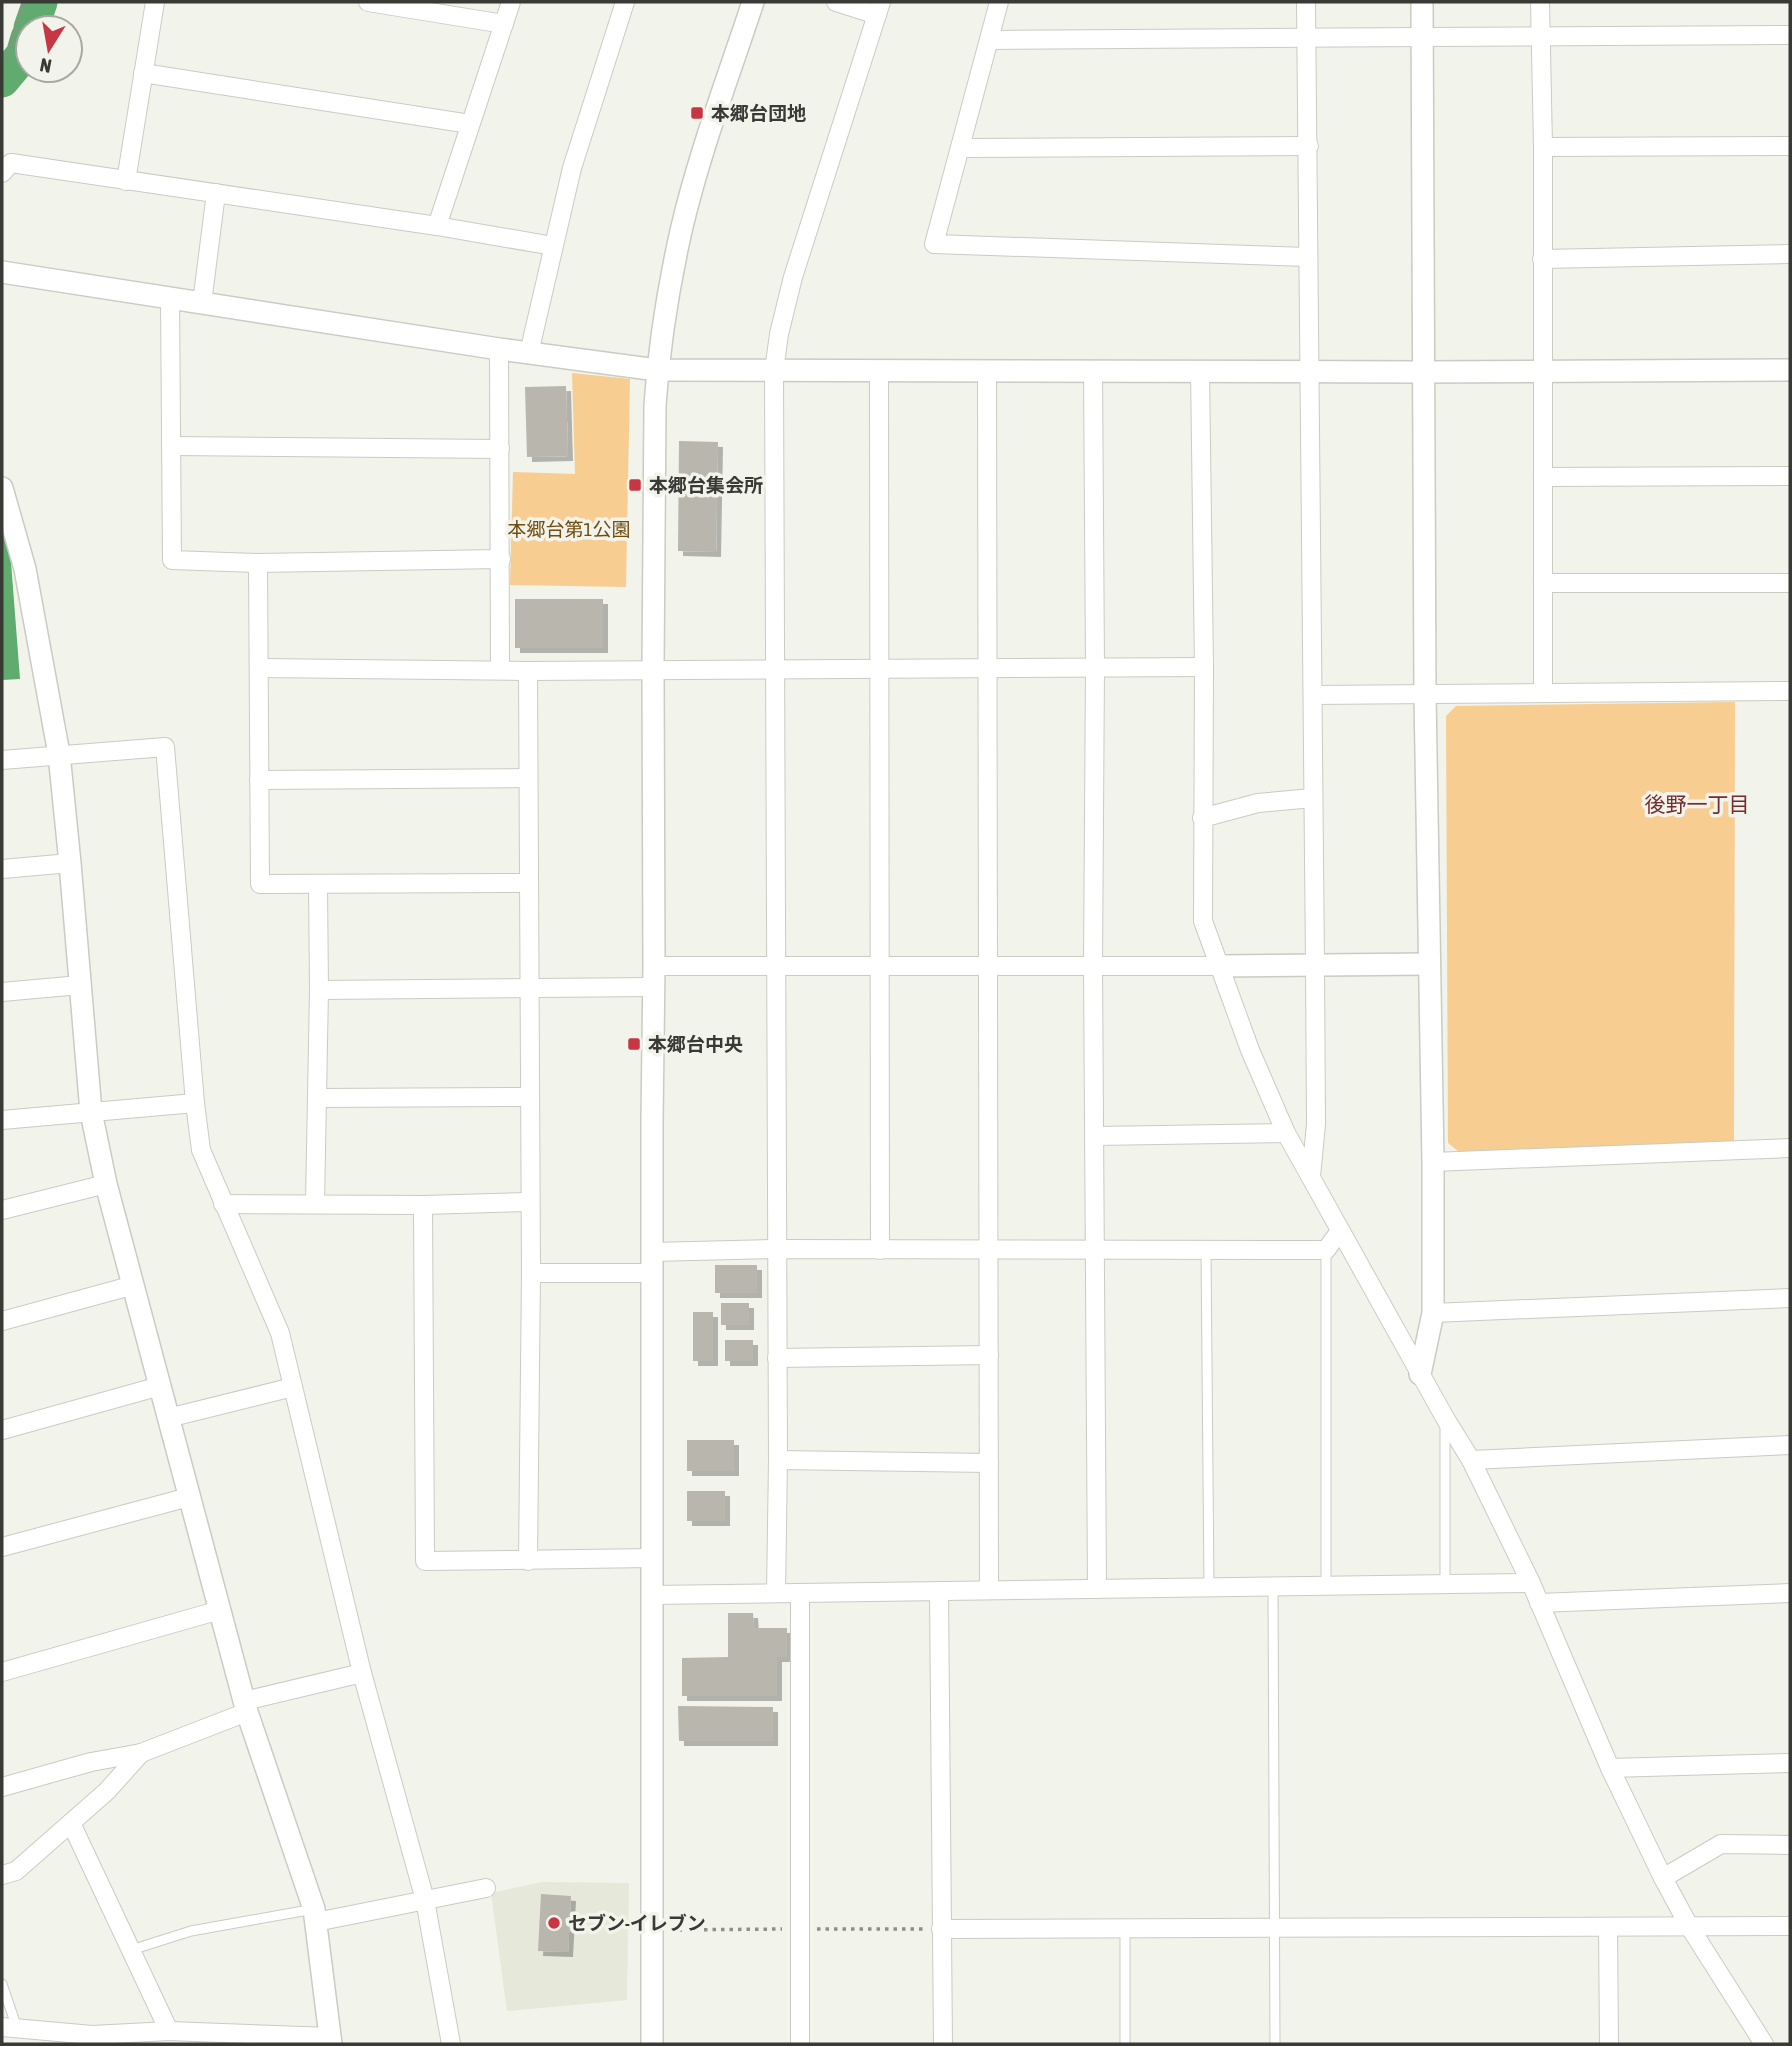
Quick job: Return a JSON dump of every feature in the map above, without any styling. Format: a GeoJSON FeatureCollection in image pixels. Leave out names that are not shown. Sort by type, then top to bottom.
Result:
{"type":"FeatureCollection","features":[{"type":"Feature","properties":{"kind":"street"},"geometry":{"type":"LineString","coordinates":[[126,181],[155,2]]}},
{"type":"Feature","properties":{"kind":"street"},"geometry":{"type":"LineString","coordinates":[[369,2],[504,24]]}},
{"type":"Feature","properties":{"kind":"street"},"geometry":{"type":"LineString","coordinates":[[437,226],[511,2]]}},
{"type":"Feature","properties":{"kind":"street"},"geometry":{"type":"LineString","coordinates":[[530,353],[572,168],[625,2]]}},
{"type":"Feature","properties":{"kind":"street"},"geometry":{"type":"LineString","coordinates":[[652,2044],[653,437],[657,370],[667,295],[681,229],[753,2]]}},
{"type":"Feature","properties":{"kind":"street"},"geometry":{"type":"LineString","coordinates":[[776,1593],[778,1460],[774,371],[779,334],[793,277],[879,8],[836,2]]}},
{"type":"Feature","properties":{"kind":"street"},"geometry":{"type":"LineString","coordinates":[[999,2],[934,244],[1308,257]]}},
{"type":"Feature","properties":{"kind":"street"},"geometry":{"type":"LineString","coordinates":[[1306,2],[1316,1124],[1311,1177]]}},
{"type":"Feature","properties":{"kind":"street"},"geometry":{"type":"LineString","coordinates":[[1420,1374],[1433,1313],[1423,372],[1422,2]]}},
{"type":"Feature","properties":{"kind":"street"},"geometry":{"type":"LineString","coordinates":[[1540,2],[1543,147],[1543,693]]}},
{"type":"Feature","properties":{"kind":"street"},"geometry":{"type":"LineString","coordinates":[[989,40],[1790,35]]}},
{"type":"Feature","properties":{"kind":"street"},"geometry":{"type":"LineString","coordinates":[[143,73],[470,124]]}},
{"type":"Feature","properties":{"kind":"street"},"geometry":{"type":"LineString","coordinates":[[960,148],[1308,146]]}},
{"type":"Feature","properties":{"kind":"street"},"geometry":{"type":"LineString","coordinates":[[1543,147],[1790,146]]}},
{"type":"Feature","properties":{"kind":"street"},"geometry":{"type":"LineString","coordinates":[[2,173],[11,163],[437,226],[553,246]]}},
{"type":"Feature","properties":{"kind":"street"},"geometry":{"type":"LineString","coordinates":[[202,303],[216,193]]}},
{"type":"Feature","properties":{"kind":"street"},"geometry":{"type":"LineString","coordinates":[[1542,259],[1790,254]]}},
{"type":"Feature","properties":{"kind":"street"},"geometry":{"type":"LineString","coordinates":[[2,272],[499,349],[657,370],[1790,370]]}},
{"type":"Feature","properties":{"kind":"street"},"geometry":{"type":"LineString","coordinates":[[170,297],[172,561],[258,564],[501,559]]}},
{"type":"Feature","properties":{"kind":"street"},"geometry":{"type":"LineString","coordinates":[[499,349],[500,670]]}},
{"type":"Feature","properties":{"kind":"street"},"geometry":{"type":"LineString","coordinates":[[879,370],[880,1250]]}},
{"type":"Feature","properties":{"kind":"street"},"geometry":{"type":"LineString","coordinates":[[988,370],[989,1590]]}},
{"type":"Feature","properties":{"kind":"street"},"geometry":{"type":"LineString","coordinates":[[1093,370],[1097,1589]]}},
{"type":"Feature","properties":{"kind":"street"},"geometry":{"type":"LineString","coordinates":[[1200,371],[1203,921],[1250,1050],[1286,1133],[1471,1460],[1531,1583],[1610,1768],[1663,1878],[1689,1926],[1764,2044]]}},
{"type":"Feature","properties":{"kind":"street"},"geometry":{"type":"LineString","coordinates":[[171,446],[500,449]]}},
{"type":"Feature","properties":{"kind":"street"},"geometry":{"type":"LineString","coordinates":[[1543,477],[1790,476]]}},
{"type":"Feature","properties":{"kind":"street"},"geometry":{"type":"LineString","coordinates":[[2,488],[25,569],[59,754],[91,1112],[106,1184],[246,1706],[315,1916],[330,2041],[169,2031],[92,2035],[9,2027]]}},
{"type":"Feature","properties":{"kind":"street"},"geometry":{"type":"LineString","coordinates":[[258,564],[260,884],[528,883]]}},
{"type":"Feature","properties":{"kind":"street"},"geometry":{"type":"LineString","coordinates":[[1543,583],[1790,583]]}},
{"type":"Feature","properties":{"kind":"street"},"geometry":{"type":"LineString","coordinates":[[259,668],[528,671],[1203,667]]}},
{"type":"Feature","properties":{"kind":"street"},"geometry":{"type":"LineString","coordinates":[[528,671],[531,1273],[528,1561]]}},
{"type":"Feature","properties":{"kind":"street"},"geometry":{"type":"LineString","coordinates":[[1312,695],[1790,691]]}},
{"type":"Feature","properties":{"kind":"street"},"geometry":{"type":"LineString","coordinates":[[2,760],[165,747],[201,1150],[280,1333],[362,1673],[425,1900],[451,2044]]}},
{"type":"Feature","properties":{"kind":"street"},"geometry":{"type":"LineString","coordinates":[[259,780],[528,778]]}},
{"type":"Feature","properties":{"kind":"street"},"geometry":{"type":"LineString","coordinates":[[1202,818],[1258,803],[1313,798]]}},
{"type":"Feature","properties":{"kind":"street"},"geometry":{"type":"LineString","coordinates":[[2,869],[70,863]]}},
{"type":"Feature","properties":{"kind":"street"},"geometry":{"type":"LineString","coordinates":[[315,1203],[318,884]]}},
{"type":"Feature","properties":{"kind":"street"},"geometry":{"type":"LineString","coordinates":[[654,966],[1429,964]]}},
{"type":"Feature","properties":{"kind":"street"},"geometry":{"type":"LineString","coordinates":[[2,992],[80,985]]}},
{"type":"Feature","properties":{"kind":"street"},"geometry":{"type":"LineString","coordinates":[[319,990],[653,988]]}},
{"type":"Feature","properties":{"kind":"street"},"geometry":{"type":"LineString","coordinates":[[317,1098],[529,1097]]}},
{"type":"Feature","properties":{"kind":"street"},"geometry":{"type":"LineString","coordinates":[[2,1120],[195,1103]]}},
{"type":"Feature","properties":{"kind":"street"},"geometry":{"type":"LineString","coordinates":[[1095,1136],[1286,1133]]}},
{"type":"Feature","properties":{"kind":"street"},"geometry":{"type":"LineString","coordinates":[[1433,1163],[1790,1148]]}},
{"type":"Feature","properties":{"kind":"street"},"geometry":{"type":"LineString","coordinates":[[2,1210],[106,1184]]}},
{"type":"Feature","properties":{"kind":"street"},"geometry":{"type":"LineString","coordinates":[[223,1204],[422,1205],[529,1202]]}},
{"type":"Feature","properties":{"kind":"street"},"geometry":{"type":"LineString","coordinates":[[422,1205],[425,1561],[652,1558]]}},
{"type":"Feature","properties":{"kind":"street"},"geometry":{"type":"LineString","coordinates":[[531,1273],[776,1249],[1326,1250],[1340,1231]]}},
{"type":"Feature","properties":{"kind":"street"},"geometry":{"type":"LineString","coordinates":[[2,1321],[134,1285]]}},
{"type":"Feature","properties":{"kind":"street"},"geometry":{"type":"LineString","coordinates":[[1433,1313],[1790,1298]]}},
{"type":"Feature","properties":{"kind":"street"},"geometry":{"type":"LineString","coordinates":[[777,1358],[989,1355]]}},
{"type":"Feature","properties":{"kind":"street"},"geometry":{"type":"LineString","coordinates":[[2,1430],[160,1386]]}},
{"type":"Feature","properties":{"kind":"street"},"geometry":{"type":"LineString","coordinates":[[168,1418],[293,1387]]}},
{"type":"Feature","properties":{"kind":"street"},"geometry":{"type":"LineString","coordinates":[[1471,1460],[1790,1445]]}},
{"type":"Feature","properties":{"kind":"street"},"geometry":{"type":"LineString","coordinates":[[778,1460],[989,1463]]}},
{"type":"Feature","properties":{"kind":"street"},"geometry":{"type":"LineString","coordinates":[[2,1547],[189,1497]]}},
{"type":"Feature","properties":{"kind":"street"},"geometry":{"type":"LineString","coordinates":[[652,1595],[1531,1583]]}},
{"type":"Feature","properties":{"kind":"street"},"geometry":{"type":"LineString","coordinates":[[939,1591],[943,2044]]}},
{"type":"Feature","properties":{"kind":"street"},"geometry":{"type":"LineString","coordinates":[[800,1593],[800,2044]]}},
{"type":"Feature","properties":{"kind":"street"},"geometry":{"type":"LineString","coordinates":[[1539,1603],[1790,1593]]}},
{"type":"Feature","properties":{"kind":"street"},"geometry":{"type":"LineString","coordinates":[[2,1672],[220,1610]]}},
{"type":"Feature","properties":{"kind":"street"},"geometry":{"type":"LineString","coordinates":[[2,1787],[91,1762],[141,1753],[246,1706],[362,1673]]}},
{"type":"Feature","properties":{"kind":"street"},"geometry":{"type":"LineString","coordinates":[[2,1875],[16,1871],[71,1823],[107,1791],[141,1753]]}},
{"type":"Feature","properties":{"kind":"street"},"geometry":{"type":"LineString","coordinates":[[1610,1768],[1790,1763]]}},
{"type":"Feature","properties":{"kind":"street"},"geometry":{"type":"LineString","coordinates":[[71,1823],[169,2031]]}},
{"type":"Feature","properties":{"kind":"street"},"geometry":{"type":"LineString","coordinates":[[1663,1878],[1721,1844],[1790,1845]]}},
{"type":"Feature","properties":{"kind":"street"},"geometry":{"type":"LineString","coordinates":[[315,1916],[486,1888]]}},
{"type":"Feature","properties":{"kind":"street"},"geometry":{"type":"LineString","coordinates":[[941,1929],[1790,1926]]}},
{"type":"Feature","properties":{"kind":"street"},"geometry":{"type":"LineString","coordinates":[[1608,1927],[1609,2044]]}},
{"type":"Feature","properties":{"kind":"lane"},"geometry":{"type":"LineString","coordinates":[[1206,1249],[1209,1587]]}},
{"type":"Feature","properties":{"kind":"lane"},"geometry":{"type":"LineString","coordinates":[[1326,1250],[1326,1586]]}},
{"type":"Feature","properties":{"kind":"lane"},"geometry":{"type":"LineString","coordinates":[[1445,1418],[1445,1584]]}},
{"type":"Feature","properties":{"kind":"lane"},"geometry":{"type":"LineString","coordinates":[[1273,1586],[1275,2044]]}},
{"type":"Feature","properties":{"kind":"lane"},"geometry":{"type":"LineString","coordinates":[[131,1950],[191,1931],[315,1916]]}},
{"type":"Feature","properties":{"kind":"lane"},"geometry":{"type":"LineString","coordinates":[[1125,1928],[1125,2044]]}},
{"type":"Feature","properties":{"kind":"lane"},"geometry":{"type":"LineString","coordinates":[[2,1984],[9,2027]]}},
{"type":"Feature","properties":{"kind":"path"},"geometry":{"type":"LineString","coordinates":[[2,62],[10,52],[24,2]]}},
{"type":"Feature","properties":{"kind":"shaded area"},"geometry":{"type":"Polygon","coordinates":[[[2,530],[11,562],[20,679],[2,680],[2,530]]]}},
{"type":"Feature","properties":{"kind":"shaded area"},"geometry":{"type":"Polygon","coordinates":[[[542,1882],[629,1883],[627,2000],[507,2011],[491,1893],[542,1882]]]}},
{"type":"Feature","properties":{"kind":"green space","name":"本郷台第1公園"},"geometry":{"type":"Polygon","coordinates":[[[572,373],[630,379],[626,587],[510,585],[513,472],[575,474],[572,373]]]}},
{"type":"Feature","properties":{"kind":"green space"},"geometry":{"type":"Polygon","coordinates":[[[1735,702],[1734,1142],[1459,1152],[1448,1143],[1446,716],[1456,706],[1735,702]]]}},
{"type":"Feature","properties":{"kind":"building"},"geometry":{"type":"Polygon","coordinates":[[[566,386],[568,456],[527,457],[525,387],[566,386]]]}},
{"type":"Feature","properties":{"kind":"building"},"geometry":{"type":"Polygon","coordinates":[[[679,441],[718,442],[716,552],[678,551],[679,441]]]}},
{"type":"Feature","properties":{"kind":"building"},"geometry":{"type":"Polygon","coordinates":[[[515,599],[603,599],[603,648],[515,648],[515,599]]]}},
{"type":"Feature","properties":{"kind":"building"},"geometry":{"type":"Polygon","coordinates":[[[715,1265],[757,1265],[757,1293],[715,1293],[715,1265]]]}},
{"type":"Feature","properties":{"kind":"building"},"geometry":{"type":"Polygon","coordinates":[[[721,1303],[749,1303],[749,1325],[721,1325],[721,1303]]]}},
{"type":"Feature","properties":{"kind":"building"},"geometry":{"type":"Polygon","coordinates":[[[693,1312],[713,1312],[713,1361],[693,1361],[693,1312]]]}},
{"type":"Feature","properties":{"kind":"building"},"geometry":{"type":"Polygon","coordinates":[[[725,1340],[753,1340],[753,1361],[725,1361],[725,1340]]]}},
{"type":"Feature","properties":{"kind":"building"},"geometry":{"type":"Polygon","coordinates":[[[687,1440],[734,1440],[734,1471],[687,1471],[687,1440]]]}},
{"type":"Feature","properties":{"kind":"building"},"geometry":{"type":"Polygon","coordinates":[[[687,1491],[725,1491],[725,1521],[687,1521],[687,1491]]]}},
{"type":"Feature","properties":{"kind":"building"},"geometry":{"type":"Polygon","coordinates":[[[728,1613],[753,1613],[754,1628],[787,1628],[787,1657],[777,1657],[777,1696],[682,1696],[682,1658],[728,1657],[728,1613]]]}},
{"type":"Feature","properties":{"kind":"building"},"geometry":{"type":"Polygon","coordinates":[[[678,1706],[773,1707],[773,1741],[679,1741],[678,1706]]]}},
{"type":"Feature","properties":{"kind":"building","name":"セブン-イレブン"},"geometry":{"type":"Polygon","coordinates":[[[541,1894],[571,1896],[568,1952],[538,1951],[541,1894]]]}},
{"type":"Feature","properties":{"kind":"waterway"},"geometry":{"type":"LineString","coordinates":[[36,14],[40,2]]}},
{"type":"Feature","properties":{"kind":"waterway"},"geometry":{"type":"LineString","coordinates":[[2,80],[14,66]]}},
{"type":"Feature","properties":{"kind":"place","name":"本郷台団地"},"geometry":{"type":"Point","coordinates":[697,113]}},
{"type":"Feature","properties":{"kind":"place","name":"本郷台集会所"},"geometry":{"type":"Point","coordinates":[635,485]}},
{"type":"Feature","properties":{"kind":"place","name":"本郷台中央"},"geometry":{"type":"Point","coordinates":[634,1044]}},
{"type":"Feature","properties":{"kind":"place","name":"セブン-イレブン"},"geometry":{"type":"Point","coordinates":[554,1923]}},
{"type":"Feature","properties":{"kind":"district","name":"後野一丁目"},"geometry":{"type":"Point","coordinates":[1697,805]}}]}
